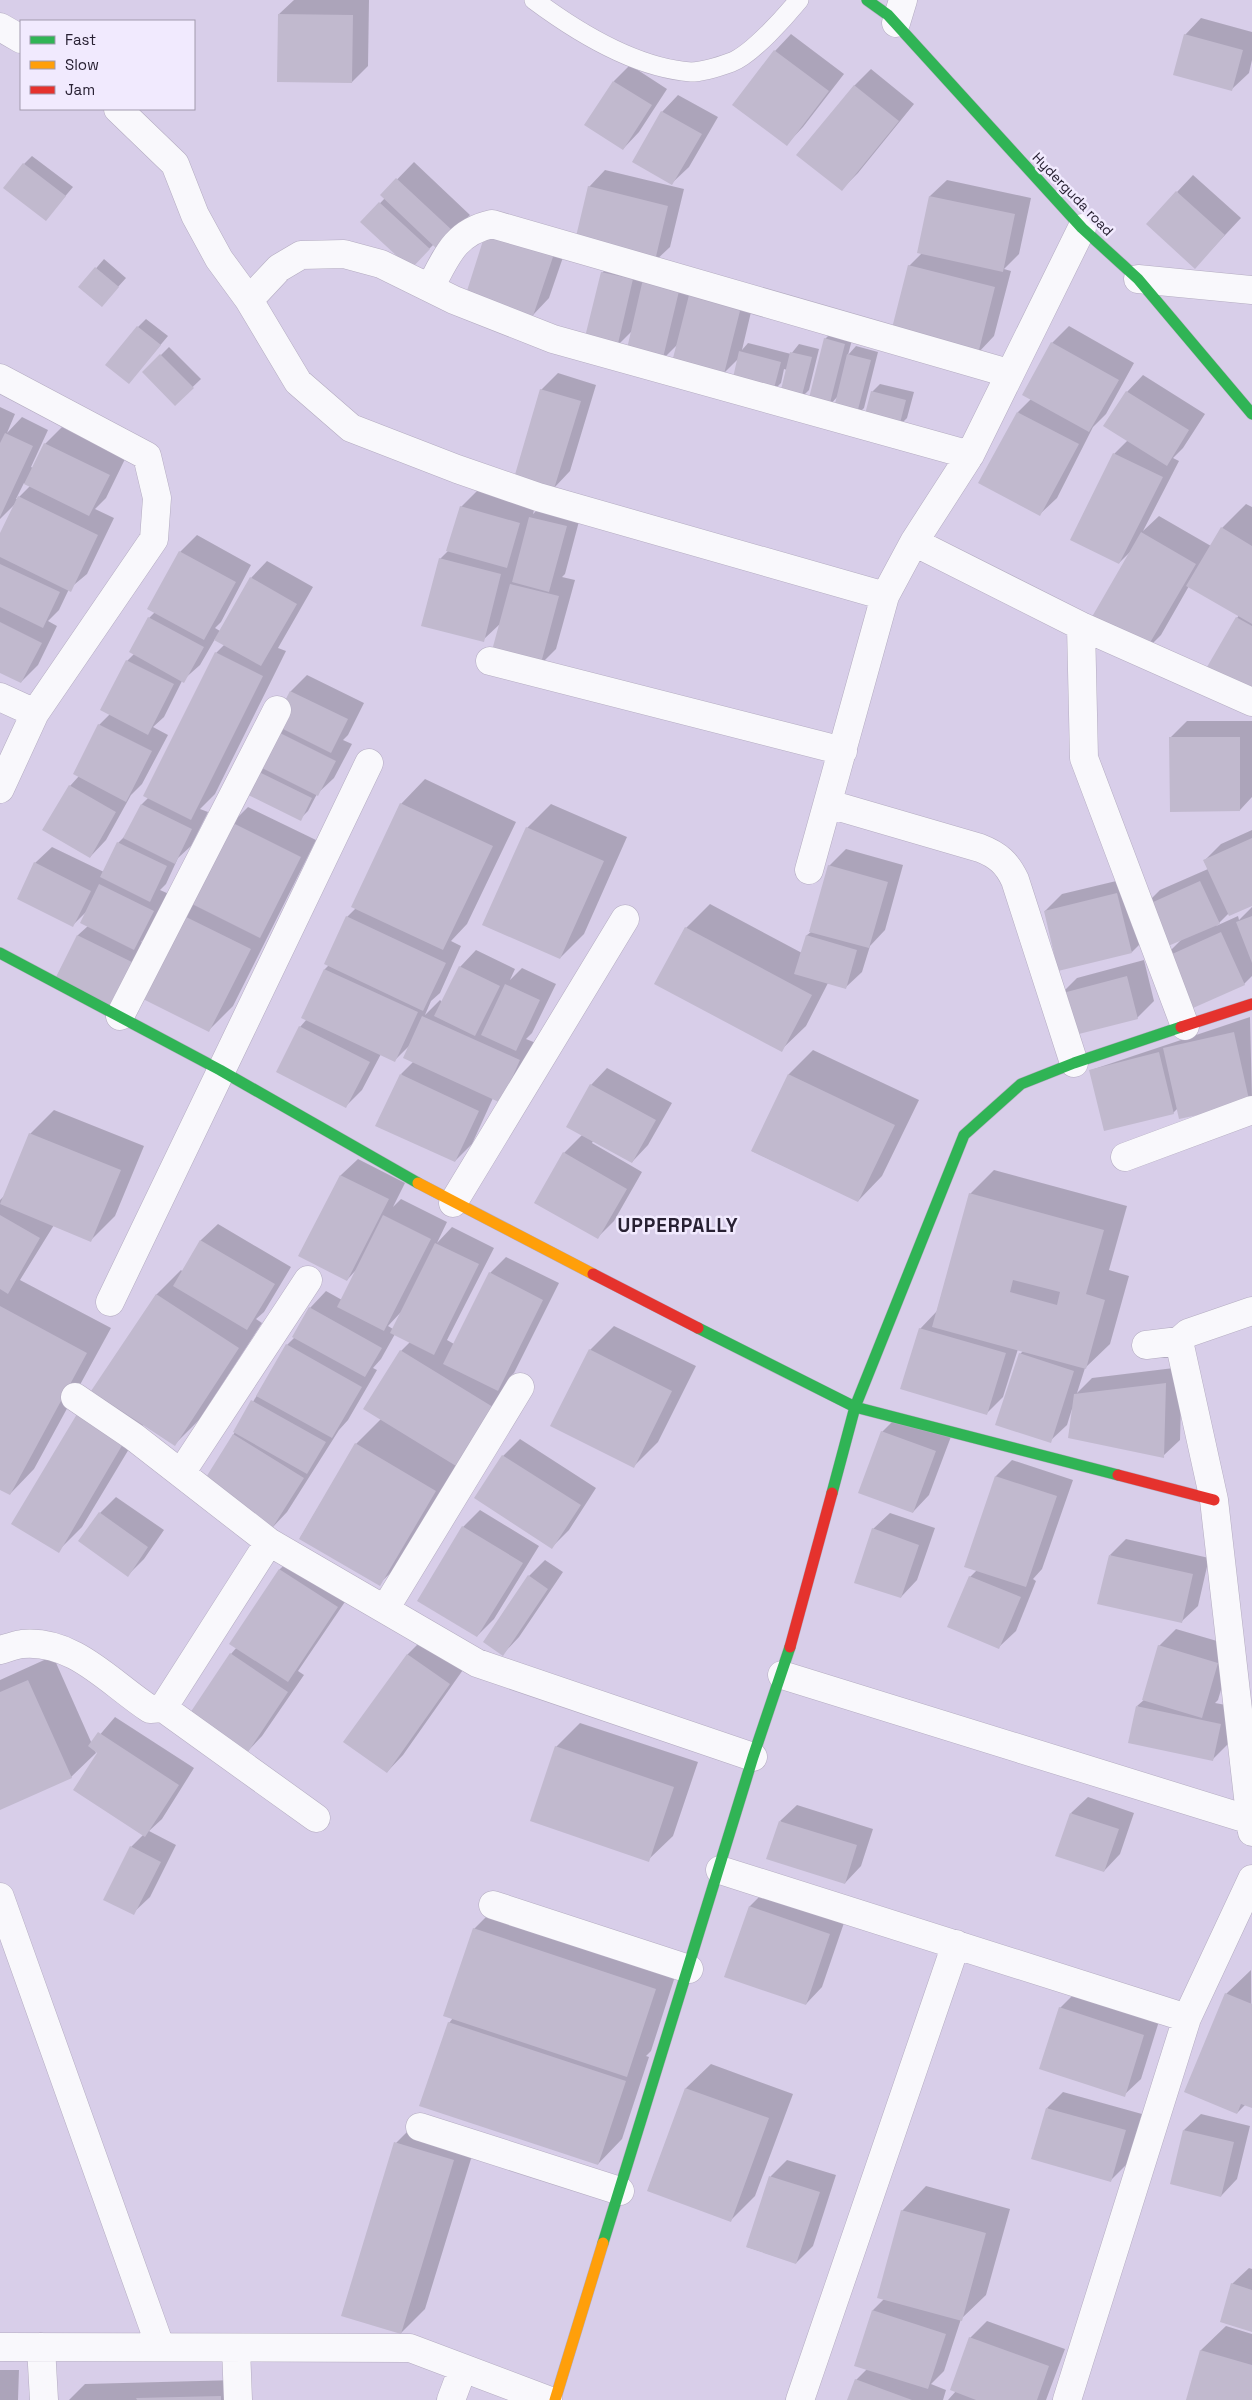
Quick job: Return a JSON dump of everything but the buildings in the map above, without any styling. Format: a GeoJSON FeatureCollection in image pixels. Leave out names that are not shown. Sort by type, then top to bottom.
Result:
{"type":"FeatureCollection","features":[{"type":"Feature","properties":{"kind":"street","name":"Hyderguda road"},"geometry":{"type":"LineString","coordinates":[[867,0],[899,12],[1082,228],[1138,279],[1252,414]]}},
{"type":"Feature","properties":{"kind":"street"},"geometry":{"type":"LineString","coordinates":[[0,27],[20,38]]}},
{"type":"Feature","properties":{"kind":"street"},"geometry":{"type":"LineString","coordinates":[[119,110],[175,164],[195,215],[219,259],[249,300],[298,382],[351,428],[457,469],[538,497],[885,596]]}},
{"type":"Feature","properties":{"kind":"street"},"geometry":{"type":"LineString","coordinates":[[430,288],[446,257],[459,239],[475,228],[492,224],[1008,373]]}},
{"type":"Feature","properties":{"kind":"street"},"geometry":{"type":"LineString","coordinates":[[809,870],[885,596],[914,542],[970,454],[1008,373],[1082,228]]}},
{"type":"Feature","properties":{"kind":"street"},"geometry":{"type":"LineString","coordinates":[[249,300],[279,268],[301,255],[322,252],[344,254],[381,264],[430,288],[553,340],[970,454]]}},
{"type":"Feature","properties":{"kind":"street"},"geometry":{"type":"LineString","coordinates":[[1138,279],[1252,290]]}},
{"type":"Feature","properties":{"kind":"street"},"geometry":{"type":"LineString","coordinates":[[0,378],[146,456],[157,498],[154,539],[35,713],[0,789]]}},
{"type":"Feature","properties":{"kind":"street"},"geometry":{"type":"LineString","coordinates":[[914,542],[1081,626],[1252,702]]}},
{"type":"Feature","properties":{"kind":"street"},"geometry":{"type":"LineString","coordinates":[[1081,626],[1084,758],[1185,1026]]}},
{"type":"Feature","properties":{"kind":"street"},"geometry":{"type":"LineString","coordinates":[[490,661],[843,751]]}},
{"type":"Feature","properties":{"kind":"street"},"geometry":{"type":"LineString","coordinates":[[0,697],[35,713]]}},
{"type":"Feature","properties":{"kind":"street"},"geometry":{"type":"LineString","coordinates":[[120,1016],[277,710]]}},
{"type":"Feature","properties":{"kind":"street"},"geometry":{"type":"LineString","coordinates":[[110,1302],[220,1070],[369,764]]}},
{"type":"Feature","properties":{"kind":"street"},"geometry":{"type":"LineString","coordinates":[[828,804],[997,854],[1008,866],[1015,880],[1074,1063]]}},
{"type":"Feature","properties":{"kind":"street"},"geometry":{"type":"LineString","coordinates":[[454,1204],[625,919]]}},
{"type":"Feature","properties":{"kind":"street"},"geometry":{"type":"LineString","coordinates":[[0,953],[220,1070],[454,1204],[856,1407],[1214,1500]]}},
{"type":"Feature","properties":{"kind":"street"},"geometry":{"type":"LineString","coordinates":[[555,2400],[720,1870],[753,1756],[782,1675],[856,1407],[964,1135],[1020,1084],[1074,1063],[1252,1004]]}},
{"type":"Feature","properties":{"kind":"street"},"geometry":{"type":"LineString","coordinates":[[1125,1157],[1252,1110]]}},
{"type":"Feature","properties":{"kind":"street"},"geometry":{"type":"LineString","coordinates":[[180,1473],[308,1280]]}},
{"type":"Feature","properties":{"kind":"street"},"geometry":{"type":"LineString","coordinates":[[1146,1345],[1179,1341],[1188,1332],[1252,1311]]}},
{"type":"Feature","properties":{"kind":"street"},"geometry":{"type":"LineString","coordinates":[[782,1675],[1251,1826],[1214,1500],[1179,1341]]}},
{"type":"Feature","properties":{"kind":"street"},"geometry":{"type":"LineString","coordinates":[[385,1609],[520,1387]]}},
{"type":"Feature","properties":{"kind":"street"},"geometry":{"type":"LineString","coordinates":[[75,1397],[134,1437],[268,1542],[477,1663],[753,1756]]}},
{"type":"Feature","properties":{"kind":"street"},"geometry":{"type":"LineString","coordinates":[[163,1708],[268,1542]]}},
{"type":"Feature","properties":{"kind":"street"},"geometry":{"type":"LineString","coordinates":[[0,1650],[23,1644],[57,1647],[77,1656],[150,1709],[163,1708],[316,1818]]}},
{"type":"Feature","properties":{"kind":"street"},"geometry":{"type":"LineString","coordinates":[[720,1870],[1188,2018]]}},
{"type":"Feature","properties":{"kind":"street"},"geometry":{"type":"LineString","coordinates":[[1066,2400],[1188,2018],[1252,1879]]}},
{"type":"Feature","properties":{"kind":"street"},"geometry":{"type":"LineString","coordinates":[[0,1897],[160,2346]]}},
{"type":"Feature","properties":{"kind":"street"},"geometry":{"type":"LineString","coordinates":[[493,1905],[689,1968]]}},
{"type":"Feature","properties":{"kind":"street"},"geometry":{"type":"LineString","coordinates":[[800,2400],[956,1944]]}},
{"type":"Feature","properties":{"kind":"street"},"geometry":{"type":"LineString","coordinates":[[420,2127],[620,2191]]}},
{"type":"Feature","properties":{"kind":"street"},"geometry":{"type":"LineString","coordinates":[[0,2347],[410,2348],[548,2400]]}},
{"type":"Feature","properties":{"kind":"street"},"geometry":{"type":"LineString","coordinates":[[40,2347],[44,2400]]}},
{"type":"Feature","properties":{"kind":"street"},"geometry":{"type":"LineString","coordinates":[[236,2348],[238,2400]]}},
{"type":"Feature","properties":{"kind":"street"},"geometry":{"type":"LineString","coordinates":[[451,2400],[463,2368]]}},
{"type":"Feature","properties":{"kind":"lane"},"geometry":{"type":"LineString","coordinates":[[534,0],[562,21],[595,39],[647,63],[693,72],[734,61],[765,37],[799,0]]}},
{"type":"Feature","properties":{"kind":"traffic: fast"},"geometry":{"type":"LineString","coordinates":[[867,0],[888,15],[1082,228],[1138,279],[1252,414]]}},
{"type":"Feature","properties":{"kind":"traffic: fast"},"geometry":{"type":"LineString","coordinates":[[0,953],[220,1070],[418,1183]]}},
{"type":"Feature","properties":{"kind":"traffic: fast"},"geometry":{"type":"LineString","coordinates":[[832,1493],[855,1407],[964,1135],[1021,1084],[1074,1063],[1181,1027]]}},
{"type":"Feature","properties":{"kind":"traffic: fast"},"geometry":{"type":"LineString","coordinates":[[698,1328],[855,1407],[1118,1475]]}},
{"type":"Feature","properties":{"kind":"traffic: fast"},"geometry":{"type":"LineString","coordinates":[[603,2243],[753,1757],[790,1647]]}},
{"type":"Feature","properties":{"kind":"traffic: slow"},"geometry":{"type":"LineString","coordinates":[[418,1183],[593,1274]]}},
{"type":"Feature","properties":{"kind":"traffic: slow"},"geometry":{"type":"LineString","coordinates":[[555,2400],[603,2243]]}},
{"type":"Feature","properties":{"kind":"traffic: jam"},"geometry":{"type":"LineString","coordinates":[[1181,1027],[1252,1004]]}},
{"type":"Feature","properties":{"kind":"traffic: jam"},"geometry":{"type":"LineString","coordinates":[[593,1274],[698,1328]]}},
{"type":"Feature","properties":{"kind":"traffic: jam"},"geometry":{"type":"LineString","coordinates":[[1118,1475],[1214,1500]]}},
{"type":"Feature","properties":{"kind":"traffic: jam"},"geometry":{"type":"LineString","coordinates":[[790,1647],[832,1493]]}},
{"type":"Feature","properties":{"kind":"district","name":"UPPERPALLY"},"geometry":{"type":"Point","coordinates":[678,1225]}}]}
